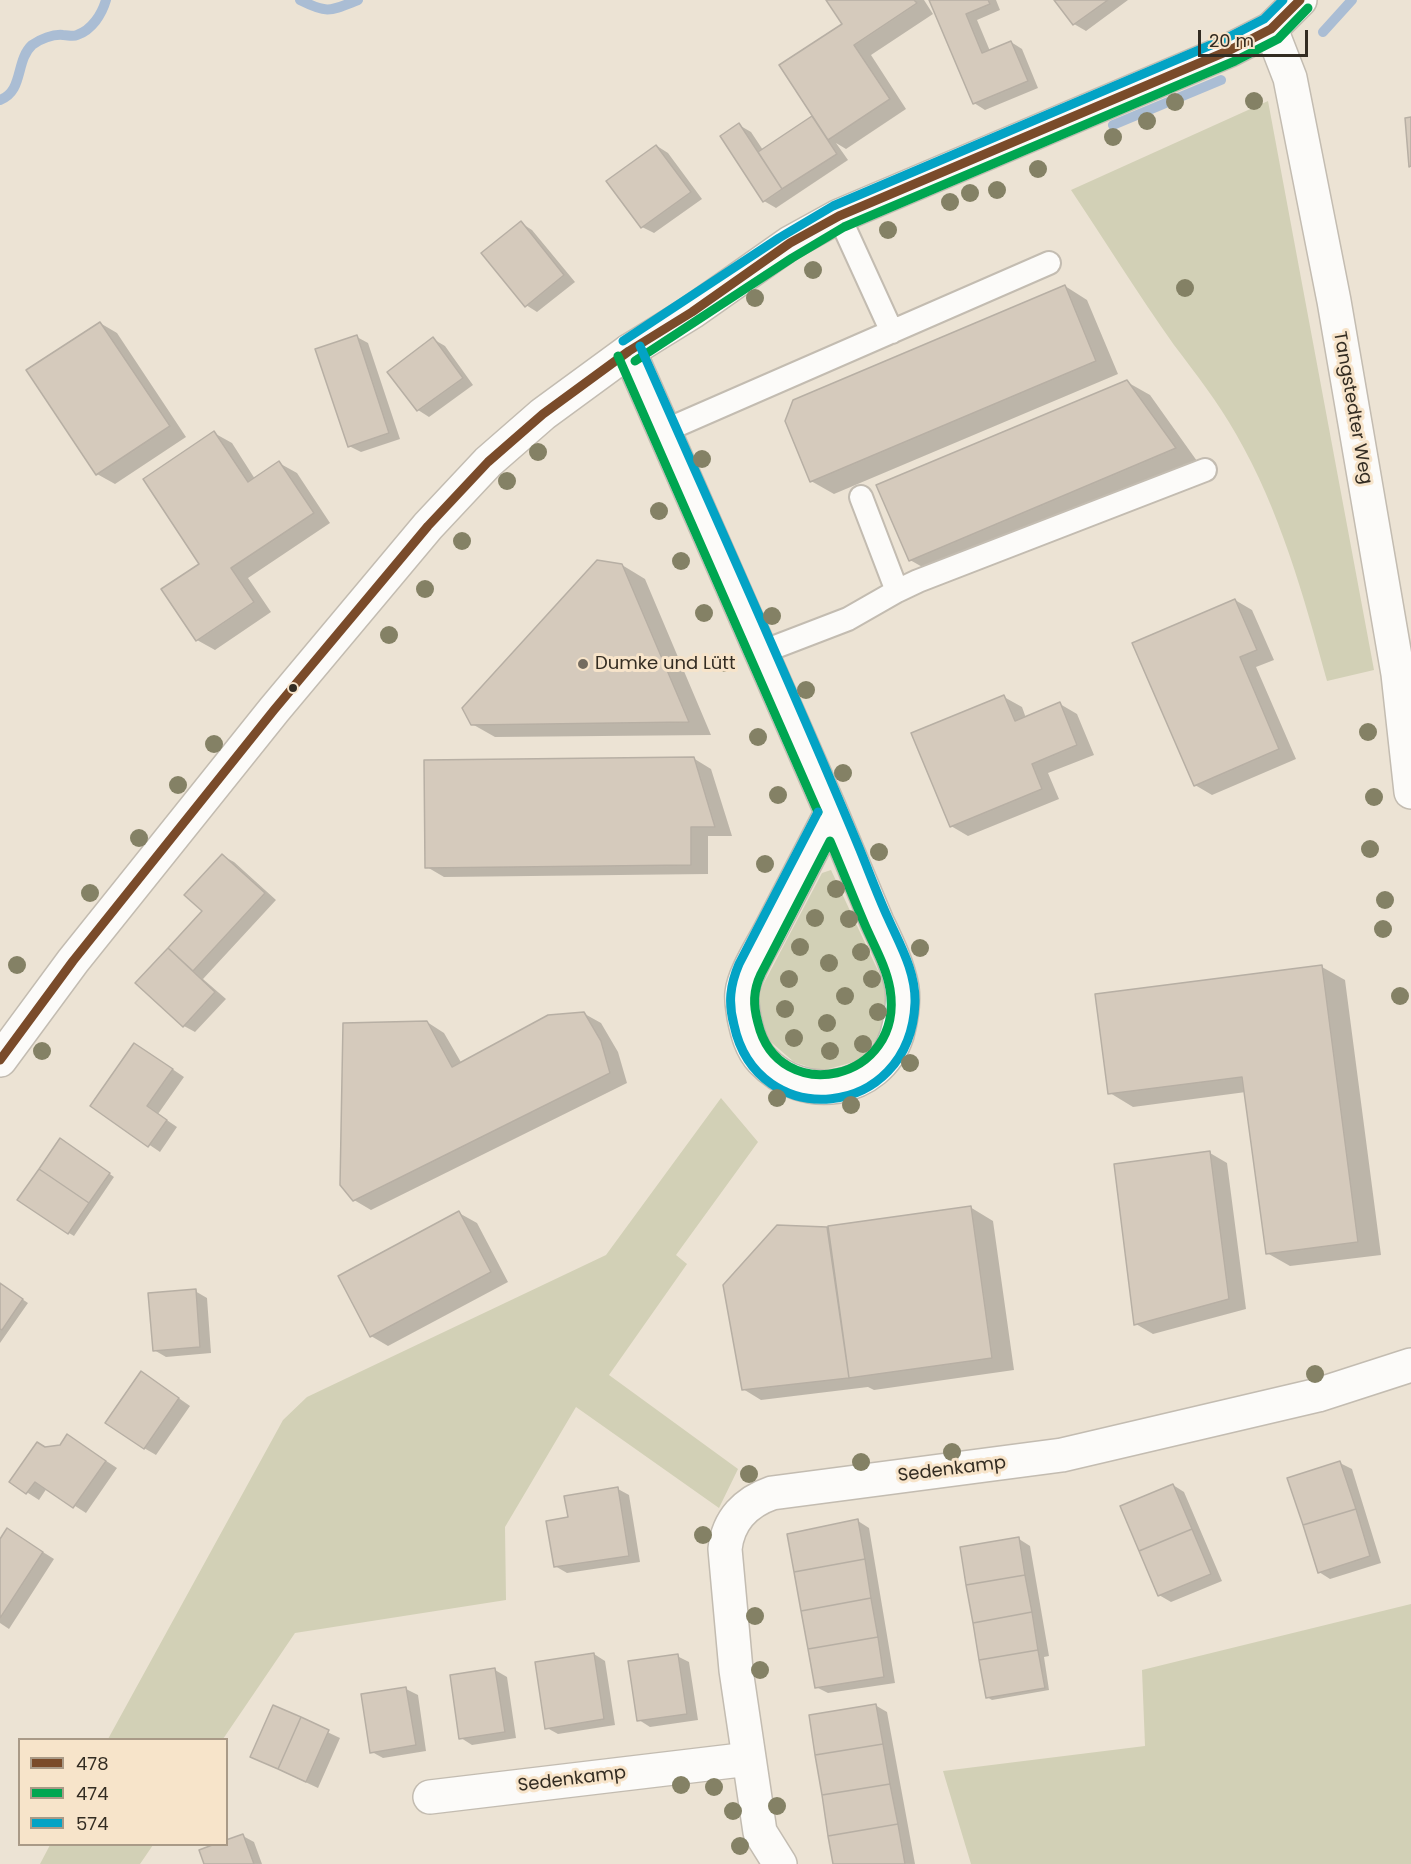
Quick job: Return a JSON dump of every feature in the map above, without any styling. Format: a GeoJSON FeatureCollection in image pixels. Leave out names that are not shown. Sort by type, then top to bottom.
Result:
{"type":"FeatureCollection","features":[{"type":"Feature","properties":{"kind":"street"},"geometry":{"type":"LineString","coordinates":[[0,1060],[73,961],[244,747],[428,526],[488,462],[535,421],[628,351],[692,312],[790,243],[838,216],[1230,50],[1271,29],[1300,0]]}},
{"type":"Feature","properties":{"kind":"street","name":"Tangstedter Weg"},"geometry":{"type":"LineString","coordinates":[[1271,29],[1290,78],[1405,675],[1411,792]]}},
{"type":"Feature","properties":{"kind":"street"},"geometry":{"type":"LineString","coordinates":[[628,351],[762,652],[898,969],[903,1000],[898,1030],[886,1056],[868,1075],[835,1087],[815,1087],[780,1075],[762,1059],[751,1042],[742,1006],[742,991],[757,956],[831,813]]}},
{"type":"Feature","properties":{"kind":"street","name":"Sedenkamp"},"geometry":{"type":"LineString","coordinates":[[780,1864],[760,1832],[736,1670],[726,1537],[738,1515],[746,1506],[772,1493],[1062,1455],[1318,1395],[1411,1365]]}},
{"type":"Feature","properties":{"kind":"street","name":"Sedenkamp"},"geometry":{"type":"LineString","coordinates":[[430,1797],[749,1759]]}},
{"type":"Feature","properties":{"kind":"lane"},"geometry":{"type":"LineString","coordinates":[[838,216],[892,332]]}},
{"type":"Feature","properties":{"kind":"lane"},"geometry":{"type":"LineString","coordinates":[[664,431],[1049,263]]}},
{"type":"Feature","properties":{"kind":"lane"},"geometry":{"type":"LineString","coordinates":[[762,652],[848,619],[897,591],[929,577],[1205,470]]}},
{"type":"Feature","properties":{"kind":"lane"},"geometry":{"type":"LineString","coordinates":[[861,497],[897,591]]}},
{"type":"Feature","properties":{"kind":"shaded area"},"geometry":{"type":"Polygon","coordinates":[[[1268,101],[1374,670],[1327,681],[1289,554],[1252,463],[1222,411],[1161,326],[1071,190],[1268,101]]]}},
{"type":"Feature","properties":{"kind":"shaded area"},"geometry":{"type":"Polygon","coordinates":[[[831,870],[887,990],[888,1007],[878,1036],[861,1060],[821,1071],[794,1062],[765,1037],[756,998],[822,873],[831,870]]]}},
{"type":"Feature","properties":{"kind":"shaded area"},"geometry":{"type":"Polygon","coordinates":[[[721,1098],[758,1142],[676,1255],[687,1264],[609,1375],[738,1469],[719,1508],[576,1407],[505,1527],[506,1600],[295,1633],[224,1738],[109,1738],[283,1420],[307,1397],[606,1255],[721,1098]]]}},
{"type":"Feature","properties":{"kind":"shaded area"},"geometry":{"type":"Polygon","coordinates":[[[1411,1604],[1411,1864],[971,1864],[943,1771],[1145,1746],[1142,1670],[1411,1604]]]}},
{"type":"Feature","properties":{"kind":"shaded area"},"geometry":{"type":"Polygon","coordinates":[[[49,1846],[152,1846],[140,1864],[40,1864],[49,1846]]]}},
{"type":"Feature","properties":{"kind":"building"},"geometry":{"type":"Polygon","coordinates":[[[826,0],[914,0],[917,3],[854,45],[890,99],[828,140],[779,65],[842,24],[826,0]]]}},
{"type":"Feature","properties":{"kind":"building"},"geometry":{"type":"Polygon","coordinates":[[[929,0],[988,0],[990,4],[966,14],[982,53],[1011,41],[1028,81],[973,104],[929,0]]]}},
{"type":"Feature","properties":{"kind":"building"},"geometry":{"type":"Polygon","coordinates":[[[1054,0],[1108,0],[1073,25],[1054,0]]]}},
{"type":"Feature","properties":{"kind":"building"},"geometry":{"type":"Polygon","coordinates":[[[812,116],[837,154],[782,189],[758,152],[812,116]]]}},
{"type":"Feature","properties":{"kind":"building"},"geometry":{"type":"Polygon","coordinates":[[[1411,117],[1411,166],[1409,167],[1405,118],[1411,117]]]}},
{"type":"Feature","properties":{"kind":"building"},"geometry":{"type":"Polygon","coordinates":[[[739,123],[782,189],[763,202],[720,136],[739,123]]]}},
{"type":"Feature","properties":{"kind":"building"},"geometry":{"type":"Polygon","coordinates":[[[656,145],[691,192],[641,228],[606,181],[656,145]]]}},
{"type":"Feature","properties":{"kind":"building"},"geometry":{"type":"Polygon","coordinates":[[[521,221],[564,275],[525,307],[481,253],[521,221]]]}},
{"type":"Feature","properties":{"kind":"building"},"geometry":{"type":"Polygon","coordinates":[[[1065,285],[1096,361],[810,482],[785,421],[793,400],[1065,285]]]}},
{"type":"Feature","properties":{"kind":"building"},"geometry":{"type":"Polygon","coordinates":[[[100,322],[170,426],[96,475],[26,370],[100,322]]]}},
{"type":"Feature","properties":{"kind":"building"},"geometry":{"type":"Polygon","coordinates":[[[357,335],[389,433],[348,447],[315,349],[357,335]]]}},
{"type":"Feature","properties":{"kind":"building"},"geometry":{"type":"Polygon","coordinates":[[[433,337],[463,378],[417,411],[387,372],[433,337]]]}},
{"type":"Feature","properties":{"kind":"building"},"geometry":{"type":"Polygon","coordinates":[[[1127,380],[1176,448],[909,561],[876,485],[1127,380]]]}},
{"type":"Feature","properties":{"kind":"building"},"geometry":{"type":"Polygon","coordinates":[[[214,431],[248,482],[279,461],[314,513],[231,568],[254,602],[196,641],[161,589],[199,564],[143,479],[214,431]]]}},
{"type":"Feature","properties":{"kind":"building","name":"Dumke und Lütt"},"geometry":{"type":"Polygon","coordinates":[[[597,560],[622,564],[689,722],[471,725],[462,708],[597,560]]]}},
{"type":"Feature","properties":{"kind":"building"},"geometry":{"type":"Polygon","coordinates":[[[1235,599],[1257,650],[1240,657],[1279,749],[1194,786],[1132,643],[1235,599]]]}},
{"type":"Feature","properties":{"kind":"building"},"geometry":{"type":"Polygon","coordinates":[[[1004,695],[1015,721],[1060,702],[1077,745],[1032,764],[1042,789],[950,827],[911,733],[1004,695]]]}},
{"type":"Feature","properties":{"kind":"building"},"geometry":{"type":"Polygon","coordinates":[[[694,757],[715,827],[691,827],[691,865],[425,868],[424,760],[694,757]]]}},
{"type":"Feature","properties":{"kind":"building"},"geometry":{"type":"Polygon","coordinates":[[[222,854],[265,893],[193,971],[168,948],[202,911],[184,895],[222,854]]]}},
{"type":"Feature","properties":{"kind":"building"},"geometry":{"type":"Polygon","coordinates":[[[168,948],[215,992],[183,1027],[135,983],[168,948]]]}},
{"type":"Feature","properties":{"kind":"building"},"geometry":{"type":"Polygon","coordinates":[[[1322,965],[1358,1242],[1266,1254],[1242,1077],[1108,1094],[1095,994],[1322,965]]]}},
{"type":"Feature","properties":{"kind":"building"},"geometry":{"type":"Polygon","coordinates":[[[584,1012],[601,1041],[610,1073],[353,1201],[340,1185],[343,1023],[427,1021],[452,1067],[548,1015],[584,1012]]]}},
{"type":"Feature","properties":{"kind":"building"},"geometry":{"type":"Polygon","coordinates":[[[134,1043],[173,1069],[147,1106],[167,1120],[148,1147],[90,1106],[134,1043]]]}},
{"type":"Feature","properties":{"kind":"building"},"geometry":{"type":"Polygon","coordinates":[[[60,1138],[110,1173],[89,1203],[39,1169],[60,1138]]]}},
{"type":"Feature","properties":{"kind":"building"},"geometry":{"type":"Polygon","coordinates":[[[1210,1151],[1229,1299],[1134,1325],[1114,1164],[1210,1151]]]}},
{"type":"Feature","properties":{"kind":"building"},"geometry":{"type":"Polygon","coordinates":[[[39,1169],[89,1203],[68,1234],[17,1200],[39,1169]]]}},
{"type":"Feature","properties":{"kind":"building"},"geometry":{"type":"Polygon","coordinates":[[[971,1206],[992,1358],[849,1378],[828,1226],[971,1206]]]}},
{"type":"Feature","properties":{"kind":"building"},"geometry":{"type":"Polygon","coordinates":[[[459,1211],[491,1272],[370,1337],[338,1276],[459,1211]]]}},
{"type":"Feature","properties":{"kind":"building"},"geometry":{"type":"Polygon","coordinates":[[[777,1225],[827,1227],[849,1378],[742,1390],[723,1285],[777,1225]]]}},
{"type":"Feature","properties":{"kind":"building"},"geometry":{"type":"Polygon","coordinates":[[[0,1283],[23,1299],[2,1330],[0,1329],[0,1283]]]}},
{"type":"Feature","properties":{"kind":"building"},"geometry":{"type":"Polygon","coordinates":[[[196,1289],[200,1347],[153,1351],[148,1293],[196,1289]]]}},
{"type":"Feature","properties":{"kind":"building"},"geometry":{"type":"Polygon","coordinates":[[[141,1371],[179,1398],[144,1449],[105,1423],[141,1371]]]}},
{"type":"Feature","properties":{"kind":"building"},"geometry":{"type":"Polygon","coordinates":[[[67,1434],[106,1461],[73,1508],[35,1482],[26,1494],[9,1482],[37,1442],[45,1447],[60,1445],[67,1434]]]}},
{"type":"Feature","properties":{"kind":"building"},"geometry":{"type":"Polygon","coordinates":[[[1340,1461],[1356,1509],[1303,1525],[1287,1478],[1340,1461]]]}},
{"type":"Feature","properties":{"kind":"building"},"geometry":{"type":"Polygon","coordinates":[[[1173,1484],[1192,1529],[1139,1551],[1120,1506],[1173,1484]]]}},
{"type":"Feature","properties":{"kind":"building"},"geometry":{"type":"Polygon","coordinates":[[[618,1487],[629,1556],[554,1567],[546,1521],[568,1517],[564,1496],[618,1487]]]}},
{"type":"Feature","properties":{"kind":"building"},"geometry":{"type":"Polygon","coordinates":[[[1356,1509],[1370,1556],[1318,1573],[1303,1525],[1356,1509]]]}},
{"type":"Feature","properties":{"kind":"building"},"geometry":{"type":"Polygon","coordinates":[[[858,1519],[865,1559],[794,1572],[787,1534],[858,1519]]]}},
{"type":"Feature","properties":{"kind":"building"},"geometry":{"type":"Polygon","coordinates":[[[7,1528],[43,1552],[0,1618],[0,1539],[7,1528]]]}},
{"type":"Feature","properties":{"kind":"building"},"geometry":{"type":"Polygon","coordinates":[[[1192,1529],[1211,1574],[1158,1596],[1139,1551],[1192,1529]]]}},
{"type":"Feature","properties":{"kind":"building"},"geometry":{"type":"Polygon","coordinates":[[[1019,1537],[1025,1575],[966,1585],[960,1547],[1019,1537]]]}},
{"type":"Feature","properties":{"kind":"building"},"geometry":{"type":"Polygon","coordinates":[[[865,1559],[871,1598],[801,1611],[794,1572],[865,1559]]]}},
{"type":"Feature","properties":{"kind":"building"},"geometry":{"type":"Polygon","coordinates":[[[1025,1575],[1032,1612],[973,1623],[966,1585],[1025,1575]]]}},
{"type":"Feature","properties":{"kind":"building"},"geometry":{"type":"Polygon","coordinates":[[[871,1598],[878,1637],[808,1649],[801,1611],[871,1598]]]}},
{"type":"Feature","properties":{"kind":"building"},"geometry":{"type":"Polygon","coordinates":[[[1032,1612],[1038,1650],[979,1660],[973,1623],[1032,1612]]]}},
{"type":"Feature","properties":{"kind":"building"},"geometry":{"type":"Polygon","coordinates":[[[878,1637],[884,1677],[815,1688],[808,1649],[878,1637]]]}},
{"type":"Feature","properties":{"kind":"building"},"geometry":{"type":"Polygon","coordinates":[[[1038,1650],[1045,1688],[986,1698],[979,1660],[1038,1650]]]}},
{"type":"Feature","properties":{"kind":"building"},"geometry":{"type":"Polygon","coordinates":[[[594,1653],[604,1719],[545,1729],[535,1662],[594,1653]]]}},
{"type":"Feature","properties":{"kind":"building"},"geometry":{"type":"Polygon","coordinates":[[[678,1654],[687,1714],[637,1721],[628,1661],[678,1654]]]}},
{"type":"Feature","properties":{"kind":"building"},"geometry":{"type":"Polygon","coordinates":[[[495,1668],[505,1732],[459,1739],[450,1675],[495,1668]]]}},
{"type":"Feature","properties":{"kind":"building"},"geometry":{"type":"Polygon","coordinates":[[[406,1687],[416,1745],[370,1753],[361,1694],[406,1687]]]}},
{"type":"Feature","properties":{"kind":"building"},"geometry":{"type":"Polygon","coordinates":[[[876,1704],[883,1744],[815,1755],[809,1715],[876,1704]]]}},
{"type":"Feature","properties":{"kind":"building"},"geometry":{"type":"Polygon","coordinates":[[[273,1705],[301,1717],[278,1769],[250,1757],[273,1705]]]}},
{"type":"Feature","properties":{"kind":"building"},"geometry":{"type":"Polygon","coordinates":[[[301,1717],[329,1730],[306,1782],[278,1769],[301,1717]]]}},
{"type":"Feature","properties":{"kind":"building"},"geometry":{"type":"Polygon","coordinates":[[[883,1744],[890,1784],[822,1795],[815,1755],[883,1744]]]}},
{"type":"Feature","properties":{"kind":"building"},"geometry":{"type":"Polygon","coordinates":[[[890,1784],[898,1824],[828,1836],[822,1795],[890,1784]]]}},
{"type":"Feature","properties":{"kind":"building"},"geometry":{"type":"Polygon","coordinates":[[[898,1824],[905,1864],[833,1864],[828,1836],[898,1824]]]}},
{"type":"Feature","properties":{"kind":"building"},"geometry":{"type":"Polygon","coordinates":[[[243,1834],[254,1864],[204,1864],[199,1850],[210,1846],[228,1846],[228,1839],[243,1834]]]}},
{"type":"Feature","properties":{"kind":"waterway"},"geometry":{"type":"LineString","coordinates":[[0,100],[13,90],[23,59],[32,45],[51,36],[74,36],[82,33],[96,21],[106,0]]}},
{"type":"Feature","properties":{"kind":"waterway"},"geometry":{"type":"LineString","coordinates":[[300,0],[323,9],[335,9],[358,0]]}},
{"type":"Feature","properties":{"kind":"waterway"},"geometry":{"type":"LineString","coordinates":[[1323,32],[1352,0]]}},
{"type":"Feature","properties":{"kind":"waterway"},"geometry":{"type":"LineString","coordinates":[[1113,125],[1221,80]]}},
{"type":"Feature","properties":{"kind":"transit line","name":"574"},"geometry":{"type":"LineString","coordinates":[[623,341],[779,238],[833,206],[1225,39],[1264,19],[1283,0]]}},
{"type":"Feature","properties":{"kind":"transit line","name":"478"},"geometry":{"type":"LineString","coordinates":[[0,1060],[73,961],[274,710],[428,526],[488,462],[543,414],[629,351],[692,312],[790,243],[839,216],[1230,50],[1271,29],[1300,0]]}},
{"type":"Feature","properties":{"kind":"transit line","name":"474"},"geometry":{"type":"LineString","coordinates":[[635,361],[792,258],[844,227],[1235,61],[1278,39],[1308,8]]}},
{"type":"Feature","properties":{"kind":"transit line","name":"574"},"geometry":{"type":"LineString","coordinates":[[640,346],[805,720],[913,980],[915,1003],[907,1042],[888,1071],[862,1090],[831,1099],[800,1097],[771,1084],[748,1060],[734,1025],[731,1009],[732,987],[739,964],[818,812]]}},
{"type":"Feature","properties":{"kind":"transit line","name":"474"},"geometry":{"type":"LineString","coordinates":[[618,356],[818,812]]}},
{"type":"Feature","properties":{"kind":"transit line","name":"474"},"geometry":{"type":"LineString","coordinates":[[830,841],[886,972],[890,989],[889,1021],[879,1046],[860,1063],[837,1073],[813,1074],[789,1067],[770,1050],[758,1023],[755,998],[756,986],[761,974],[830,841]]}},
{"type":"Feature","properties":{"kind":"place","name":"Dumke und Lütt"},"geometry":{"type":"Point","coordinates":[583,664]}}]}
